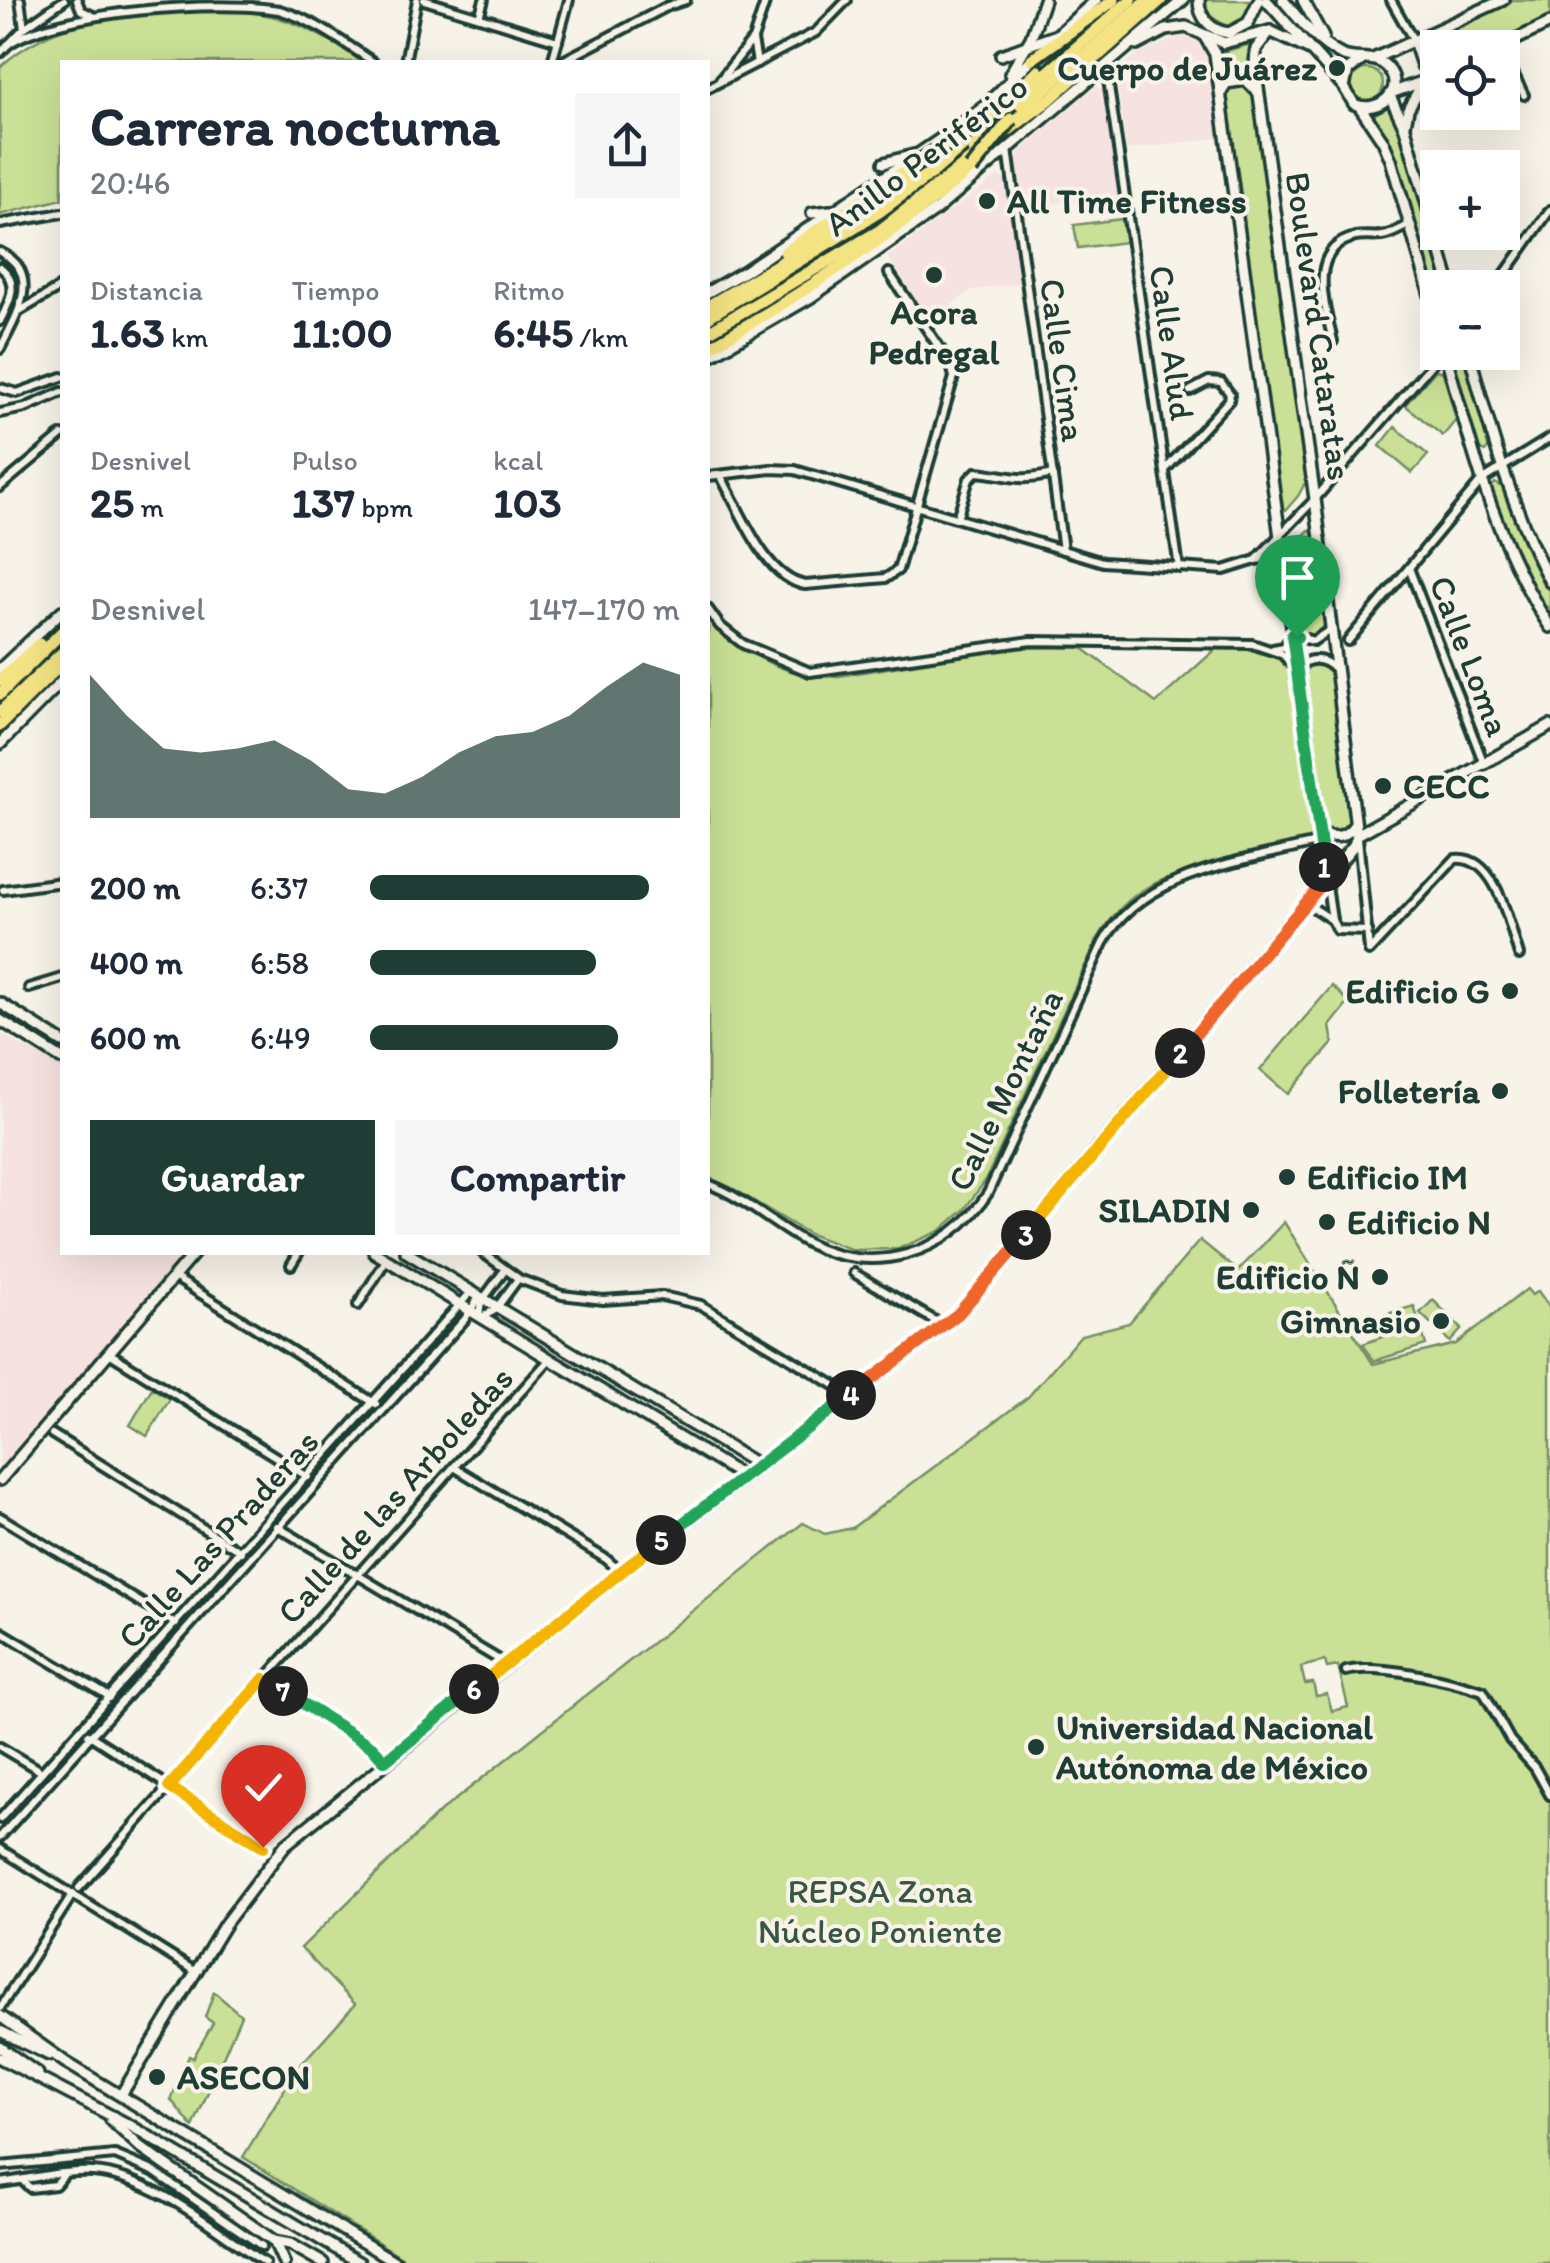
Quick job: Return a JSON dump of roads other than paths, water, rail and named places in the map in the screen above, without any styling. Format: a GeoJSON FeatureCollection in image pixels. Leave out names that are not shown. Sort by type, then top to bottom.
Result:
{"type":"FeatureCollection","features":[{"type":"Feature","properties":{"kind":"highway"},"geometry":{"type":"LineString","coordinates":[[1032,59],[1118,0]]}},
{"type":"Feature","properties":{"kind":"highway","name":"Anillo Periférico"},"geometry":{"type":"LineString","coordinates":[[710,294],[838,229],[907,181],[1118,0]]}},
{"type":"Feature","properties":{"kind":"highway"},"geometry":{"type":"LineString","coordinates":[[710,316],[880,212],[946,162],[1131,0]]}},
{"type":"Feature","properties":{"kind":"highway"},"geometry":{"type":"LineString","coordinates":[[710,328],[870,229],[950,170],[1148,0]]}},
{"type":"Feature","properties":{"kind":"highway","name":"Anillo Periférico"},"geometry":{"type":"LineString","coordinates":[[710,328],[878,232],[1050,99],[1161,0]]}},
{"type":"Feature","properties":{"kind":"highway"},"geometry":{"type":"LineString","coordinates":[[710,294],[755,272],[1013,103]]}},
{"type":"Feature","properties":{"kind":"highway"},"geometry":{"type":"LineString","coordinates":[[710,347],[864,253],[970,168],[1011,119]]}},
{"type":"Feature","properties":{"kind":"highway"},"geometry":{"type":"LineString","coordinates":[[0,680],[60,631]]}},
{"type":"Feature","properties":{"kind":"highway"},"geometry":{"type":"LineString","coordinates":[[0,694],[60,631]]}},
{"type":"Feature","properties":{"kind":"highway"},"geometry":{"type":"LineString","coordinates":[[0,702],[60,642]]}},
{"type":"Feature","properties":{"kind":"highway"},"geometry":{"type":"LineString","coordinates":[[0,712],[60,655]]}},
{"type":"Feature","properties":{"kind":"highway"},"geometry":{"type":"LineString","coordinates":[[0,725],[60,665]]}},
{"type":"Feature","properties":{"kind":"main road"},"geometry":{"type":"LineString","coordinates":[[984,106],[1027,45],[1044,0]]}},
{"type":"Feature","properties":{"kind":"main road"},"geometry":{"type":"LineString","coordinates":[[710,294],[921,153],[984,106],[1096,0]]}},
{"type":"Feature","properties":{"kind":"main road"},"geometry":{"type":"LineString","coordinates":[[710,356],[824,288],[936,210],[1183,0]]}},
{"type":"Feature","properties":{"kind":"main road"},"geometry":{"type":"LineString","coordinates":[[1198,0],[1200,13],[1210,25],[1229,33],[1252,18],[1263,0],[1344,87],[1388,150],[1422,270]]}},
{"type":"Feature","properties":{"kind":"main road"},"geometry":{"type":"LineString","coordinates":[[1283,0],[1330,48],[1390,72],[1391,95],[1405,128],[1446,270]]}},
{"type":"Feature","properties":{"kind":"main road"},"geometry":{"type":"LineString","coordinates":[[1303,0],[1330,48]]}},
{"type":"Feature","properties":{"kind":"main road"},"geometry":{"type":"LineString","coordinates":[[1344,87],[1348,70],[1503,0]]}},
{"type":"Feature","properties":{"kind":"main road"},"geometry":{"type":"LineString","coordinates":[[1520,38],[1550,23]]}},
{"type":"Feature","properties":{"kind":"main road"},"geometry":{"type":"LineString","coordinates":[[1122,53],[1171,28],[1191,28],[1205,37],[1228,43],[1270,31],[1312,51]]}},
{"type":"Feature","properties":{"kind":"main road","name":"Boulevard Cataratas"},"geometry":{"type":"LineString","coordinates":[[1270,31],[1256,50],[1260,94],[1316,499],[1356,829]]}},
{"type":"Feature","properties":{"kind":"main road"},"geometry":{"type":"LineString","coordinates":[[1001,54],[1056,35]]}},
{"type":"Feature","properties":{"kind":"main road","name":"Boulevard Cataratas"},"geometry":{"type":"LineString","coordinates":[[1205,37],[1215,54],[1326,879]]}},
{"type":"Feature","properties":{"kind":"main road"},"geometry":{"type":"LineString","coordinates":[[1414,41],[1420,59]]}},
{"type":"Feature","properties":{"kind":"main road"},"geometry":{"type":"LineString","coordinates":[[1221,100],[1226,83],[1236,80],[1252,84],[1260,94]]}},
{"type":"Feature","properties":{"kind":"main road"},"geometry":{"type":"LineString","coordinates":[[1360,107],[1373,108],[1391,95],[1420,83]]}},
{"type":"Feature","properties":{"kind":"main road"},"geometry":{"type":"LineString","coordinates":[[1405,128],[1408,109],[1420,94]]}},
{"type":"Feature","properties":{"kind":"main road"},"geometry":{"type":"LineString","coordinates":[[884,163],[921,153]]}},
{"type":"Feature","properties":{"kind":"main road"},"geometry":{"type":"LineString","coordinates":[[812,213],[832,210]]}},
{"type":"Feature","properties":{"kind":"main road"},"geometry":{"type":"LineString","coordinates":[[1448,370],[1482,480],[1514,562],[1550,627]]}},
{"type":"Feature","properties":{"kind":"main road"},"geometry":{"type":"LineString","coordinates":[[1475,370],[1526,535],[1550,582]]}},
{"type":"Feature","properties":{"kind":"main road"},"geometry":{"type":"LineString","coordinates":[[0,669],[60,613]]}},
{"type":"Feature","properties":{"kind":"main road"},"geometry":{"type":"LineString","coordinates":[[0,744],[60,683]]}},
{"type":"Feature","properties":{"kind":"main road"},"geometry":{"type":"LineString","coordinates":[[1319,838],[1342,836],[1550,726]]}},
{"type":"Feature","properties":{"kind":"main road"},"geometry":{"type":"LineString","coordinates":[[121,2095],[238,1905],[285,1845],[742,1476],[944,1326],[1346,857],[1356,829]]}},
{"type":"Feature","properties":{"kind":"main road"},"geometry":{"type":"LineString","coordinates":[[0,1003],[60,1041]]}},
{"type":"Feature","properties":{"kind":"main road"},"geometry":{"type":"LineString","coordinates":[[0,1020],[60,1057]]}},
{"type":"Feature","properties":{"kind":"main road"},"geometry":{"type":"LineString","coordinates":[[0,1480],[192,1255]]}},
{"type":"Feature","properties":{"kind":"main road"},"geometry":{"type":"LineString","coordinates":[[378,1255],[742,1476]]}},
{"type":"Feature","properties":{"kind":"main road"},"geometry":{"type":"LineString","coordinates":[[411,1255],[758,1466]]}},
{"type":"Feature","properties":{"kind":"main road"},"geometry":{"type":"LineString","coordinates":[[619,1402],[628,1387]]}},
{"type":"Feature","properties":{"kind":"main road"},"geometry":{"type":"LineString","coordinates":[[713,1459],[723,1444]]}},
{"type":"Feature","properties":{"kind":"main road"},"geometry":{"type":"LineString","coordinates":[[0,2016],[65,2062]]}},
{"type":"Feature","properties":{"kind":"main road"},"geometry":{"type":"LineString","coordinates":[[0,2030],[65,2062],[396,2263]]}},
{"type":"Feature","properties":{"kind":"main road"},"geometry":{"type":"LineString","coordinates":[[0,2047],[48,2082]]}},
{"type":"Feature","properties":{"kind":"main road"},"geometry":{"type":"LineString","coordinates":[[0,2058],[131,2126],[360,2263]]}},
{"type":"Feature","properties":{"kind":"main road"},"geometry":{"type":"LineString","coordinates":[[107,2116],[141,2148],[274,2242],[290,2244],[323,2263]]}},
{"type":"Feature","properties":{"kind":"main road"},"geometry":{"type":"LineString","coordinates":[[274,2242],[284,2263]]}},
{"type":"Feature","properties":{"kind":"street"},"geometry":{"type":"LineString","coordinates":[[20,0],[24,28]]}},
{"type":"Feature","properties":{"kind":"street"},"geometry":{"type":"LineString","coordinates":[[0,53],[24,28],[64,0]]}},
{"type":"Feature","properties":{"kind":"street"},"geometry":{"type":"LineString","coordinates":[[76,0],[84,13],[94,16]]}},
{"type":"Feature","properties":{"kind":"street"},"geometry":{"type":"LineString","coordinates":[[405,60],[420,0],[558,41]]}},
{"type":"Feature","properties":{"kind":"street"},"geometry":{"type":"LineString","coordinates":[[479,17],[484,0]]}},
{"type":"Feature","properties":{"kind":"street"},"geometry":{"type":"LineString","coordinates":[[553,60],[570,0]]}},
{"type":"Feature","properties":{"kind":"street"},"geometry":{"type":"LineString","coordinates":[[565,60],[668,3],[686,0]]}},
{"type":"Feature","properties":{"kind":"street"},"geometry":{"type":"LineString","coordinates":[[717,83],[753,38],[766,0]]}},
{"type":"Feature","properties":{"kind":"street"},"geometry":{"type":"LineString","coordinates":[[710,87],[816,32],[847,0]]}},
{"type":"Feature","properties":{"kind":"street"},"geometry":{"type":"LineString","coordinates":[[1392,0],[1414,41]]}},
{"type":"Feature","properties":{"kind":"street"},"geometry":{"type":"LineString","coordinates":[[7,44],[31,32],[94,16],[237,2],[280,10],[314,24],[370,60]]}},
{"type":"Feature","properties":{"kind":"street"},"geometry":{"type":"LineString","coordinates":[[753,38],[756,63]]}},
{"type":"Feature","properties":{"kind":"street","name":"Calle Alud"},"geometry":{"type":"LineString","coordinates":[[1106,66],[1179,568]]}},
{"type":"Feature","properties":{"kind":"street"},"geometry":{"type":"LineString","coordinates":[[1520,87],[1524,95]]}},
{"type":"Feature","properties":{"kind":"street","name":"Calle Cima"},"geometry":{"type":"LineString","coordinates":[[1008,149],[1063,550]]}},
{"type":"Feature","properties":{"kind":"street"},"geometry":{"type":"LineString","coordinates":[[1508,270],[1550,210]]}},
{"type":"Feature","properties":{"kind":"street"},"geometry":{"type":"LineString","coordinates":[[0,224],[60,213]]}},
{"type":"Feature","properties":{"kind":"street"},"geometry":{"type":"LineString","coordinates":[[1333,341],[1323,290],[1322,270],[1328,254],[1348,239],[1388,235],[1409,225]]}},
{"type":"Feature","properties":{"kind":"street"},"geometry":{"type":"LineString","coordinates":[[0,252],[12,258],[25,280],[25,292],[0,348]]}},
{"type":"Feature","properties":{"kind":"street"},"geometry":{"type":"LineString","coordinates":[[0,267],[12,285],[0,321]]}},
{"type":"Feature","properties":{"kind":"street"},"geometry":{"type":"LineString","coordinates":[[720,475],[773,568],[792,583],[886,578],[894,574],[902,563],[953,371],[888,273]]}},
{"type":"Feature","properties":{"kind":"street"},"geometry":{"type":"LineString","coordinates":[[17,312],[60,287]]}},
{"type":"Feature","properties":{"kind":"street"},"geometry":{"type":"LineString","coordinates":[[1256,560],[1316,499],[1427,370]]}},
{"type":"Feature","properties":{"kind":"street"},"geometry":{"type":"LineString","coordinates":[[0,388],[17,393],[60,377]]}},
{"type":"Feature","properties":{"kind":"street"},"geometry":{"type":"LineString","coordinates":[[1164,471],[1229,400],[1221,382],[1201,384],[1190,391]]}},
{"type":"Feature","properties":{"kind":"street"},"geometry":{"type":"LineString","coordinates":[[0,413],[26,408],[60,393]]}},
{"type":"Feature","properties":{"kind":"street"},"geometry":{"type":"LineString","coordinates":[[0,488],[60,437]]}},
{"type":"Feature","properties":{"kind":"street"},"geometry":{"type":"LineString","coordinates":[[1348,641],[1482,480],[1550,438]]}},
{"type":"Feature","properties":{"kind":"street"},"geometry":{"type":"LineString","coordinates":[[710,476],[771,468],[795,470],[1117,564],[1224,570],[1282,555]]}},
{"type":"Feature","properties":{"kind":"street"},"geometry":{"type":"LineString","coordinates":[[958,518],[969,478],[976,472],[1029,480],[1053,474]]}},
{"type":"Feature","properties":{"kind":"street","name":"Calle Loma"},"geometry":{"type":"LineString","coordinates":[[1408,567],[1484,764]]}},
{"type":"Feature","properties":{"kind":"street"},"geometry":{"type":"LineString","coordinates":[[710,612],[720,626],[743,644],[810,672],[1031,641],[1242,642],[1272,649],[1287,657],[1297,670],[1304,662],[1314,660],[1324,660],[1336,670]]}},
{"type":"Feature","properties":{"kind":"street"},"geometry":{"type":"LineString","coordinates":[[1272,649],[1284,646],[1292,635],[1313,641],[1330,630]]}},
{"type":"Feature","properties":{"kind":"street","name":"Boulevard Cataratas"},"geometry":{"type":"LineString","coordinates":[[1356,829],[1369,951],[1455,858],[1462,857],[1488,876],[1519,955]]}},
{"type":"Feature","properties":{"kind":"street","name":"Calle Montaña"},"geometry":{"type":"LineString","coordinates":[[710,1185],[731,1194],[804,1242],[851,1258],[888,1259],[934,1245],[964,1223],[988,1193],[1102,943],[1119,918],[1141,898],[1176,881],[1319,838]]}},
{"type":"Feature","properties":{"kind":"street"},"geometry":{"type":"LineString","coordinates":[[1326,879],[1332,920],[1338,930],[1368,931]]}},
{"type":"Feature","properties":{"kind":"street"},"geometry":{"type":"LineString","coordinates":[[3,890],[60,882]]}},
{"type":"Feature","properties":{"kind":"street"},"geometry":{"type":"LineString","coordinates":[[1306,903],[1332,920]]}},
{"type":"Feature","properties":{"kind":"street"},"geometry":{"type":"LineString","coordinates":[[29,988],[60,979]]}},
{"type":"Feature","properties":{"kind":"street"},"geometry":{"type":"LineString","coordinates":[[292,1266],[298,1255]]}},
{"type":"Feature","properties":{"kind":"street"},"geometry":{"type":"LineString","coordinates":[[485,1255],[504,1271],[540,1288],[574,1297],[602,1300],[662,1296],[701,1305],[851,1395]]}},
{"type":"Feature","properties":{"kind":"street"},"geometry":{"type":"LineString","coordinates":[[358,1306],[386,1260]]}},
{"type":"Feature","properties":{"kind":"street","name":"Calle Las Praderas"},"geometry":{"type":"LineString","coordinates":[[0,1836],[474,1312],[478,1296],[504,1271]]}},
{"type":"Feature","properties":{"kind":"street"},"geometry":{"type":"LineString","coordinates":[[854,1273],[944,1326]]}},
{"type":"Feature","properties":{"kind":"street"},"geometry":{"type":"LineString","coordinates":[[174,1277],[384,1408]]}},
{"type":"Feature","properties":{"kind":"street"},"geometry":{"type":"LineString","coordinates":[[478,1296],[474,1312],[497,1308],[519,1278]]}},
{"type":"Feature","properties":{"kind":"street","name":"Calle Las Praderas"},"geometry":{"type":"LineString","coordinates":[[0,1819],[374,1403],[474,1312]]}},
{"type":"Feature","properties":{"kind":"street"},"geometry":{"type":"LineString","coordinates":[[108,1352],[308,1477]]}},
{"type":"Feature","properties":{"kind":"street","name":"Calle de las Arboledas"},"geometry":{"type":"LineString","coordinates":[[0,2008],[76,1891],[549,1360]]}},
{"type":"Feature","properties":{"kind":"street"},"geometry":{"type":"LineString","coordinates":[[52,1434],[241,1552]]}},
{"type":"Feature","properties":{"kind":"street"},"geometry":{"type":"LineString","coordinates":[[454,1466],[621,1572]]}},
{"type":"Feature","properties":{"kind":"street"},"geometry":{"type":"LineString","coordinates":[[0,1516],[176,1624]]}},
{"type":"Feature","properties":{"kind":"street"},"geometry":{"type":"LineString","coordinates":[[268,1521],[506,1664]]}},
{"type":"Feature","properties":{"kind":"street"},"geometry":{"type":"LineString","coordinates":[[0,1631],[110,1697]]}},
{"type":"Feature","properties":{"kind":"street"},"geometry":{"type":"LineString","coordinates":[[1346,1671],[1366,1666],[1483,1691],[1510,1740],[1536,1768],[1550,1795]]}},
{"type":"Feature","properties":{"kind":"street"},"geometry":{"type":"LineString","coordinates":[[264,1679],[372,1747],[385,1761]]}},
{"type":"Feature","properties":{"kind":"street"},"geometry":{"type":"LineString","coordinates":[[80,1730],[263,1847]]}},
{"type":"Feature","properties":{"kind":"street"},"geometry":{"type":"LineString","coordinates":[[0,1747],[42,1772]]}},
{"type":"Feature","properties":{"kind":"street"},"geometry":{"type":"LineString","coordinates":[[0,1849],[76,1891],[196,1972]]}},
{"type":"Feature","properties":{"kind":"street"},"geometry":{"type":"LineString","coordinates":[[0,2166],[115,2155],[134,2161],[262,2246]]}},
{"type":"Feature","properties":{"kind":"street"},"geometry":{"type":"LineString","coordinates":[[76,2172],[70,2163],[79,2157]]}},
{"type":"Feature","properties":{"kind":"street"},"geometry":{"type":"LineString","coordinates":[[45,2160],[52,2167],[49,2176]]}},
{"type":"Feature","properties":{"kind":"street"},"geometry":{"type":"LineString","coordinates":[[0,2183],[76,2172],[113,2174],[147,2186],[265,2263]]}},
{"type":"Feature","properties":{"kind":"street"},"geometry":{"type":"LineString","coordinates":[[22,2180],[30,2188],[55,2185],[65,2174]]}},
{"type":"Feature","properties":{"kind":"street"},"geometry":{"type":"LineString","coordinates":[[250,2253],[274,2242]]}},
{"type":"Feature","properties":{"kind":"place","name":"Cuerpo de Juárez"},"geometry":{"type":"Point","coordinates":[1337,68]}},
{"type":"Feature","properties":{"kind":"place","name":"All Time Fitness"},"geometry":{"type":"Point","coordinates":[987,201]}},
{"type":"Feature","properties":{"kind":"place","name":"Acora Pedregal"},"geometry":{"type":"Point","coordinates":[934,275]}},
{"type":"Feature","properties":{"kind":"place","name":"CECC"},"geometry":{"type":"Point","coordinates":[1383,786]}},
{"type":"Feature","properties":{"kind":"place","name":"Edificio G"},"geometry":{"type":"Point","coordinates":[1510,991]}},
{"type":"Feature","properties":{"kind":"place","name":"Folletería"},"geometry":{"type":"Point","coordinates":[1500,1091]}},
{"type":"Feature","properties":{"kind":"place","name":"Edificio IM"},"geometry":{"type":"Point","coordinates":[1287,1177]}},
{"type":"Feature","properties":{"kind":"place","name":"SILADIN"},"geometry":{"type":"Point","coordinates":[1251,1210]}},
{"type":"Feature","properties":{"kind":"place","name":"Edificio N"},"geometry":{"type":"Point","coordinates":[1327,1222]}},
{"type":"Feature","properties":{"kind":"place","name":"Edificio Ñ"},"geometry":{"type":"Point","coordinates":[1380,1277]}},
{"type":"Feature","properties":{"kind":"place","name":"Gimnasio"},"geometry":{"type":"Point","coordinates":[1441,1321]}},
{"type":"Feature","properties":{"kind":"place","name":"Universidad Nacional Autónoma de México"},"geometry":{"type":"Point","coordinates":[1036,1747]}},
{"type":"Feature","properties":{"kind":"place","name":"ASECON"},"geometry":{"type":"Point","coordinates":[157,2077]}},
{"type":"Feature","properties":{"kind":"park label","name":"REPSA Zona Núcleo Poniente"},"geometry":{"type":"Point","coordinates":[880,1911]}}]}
